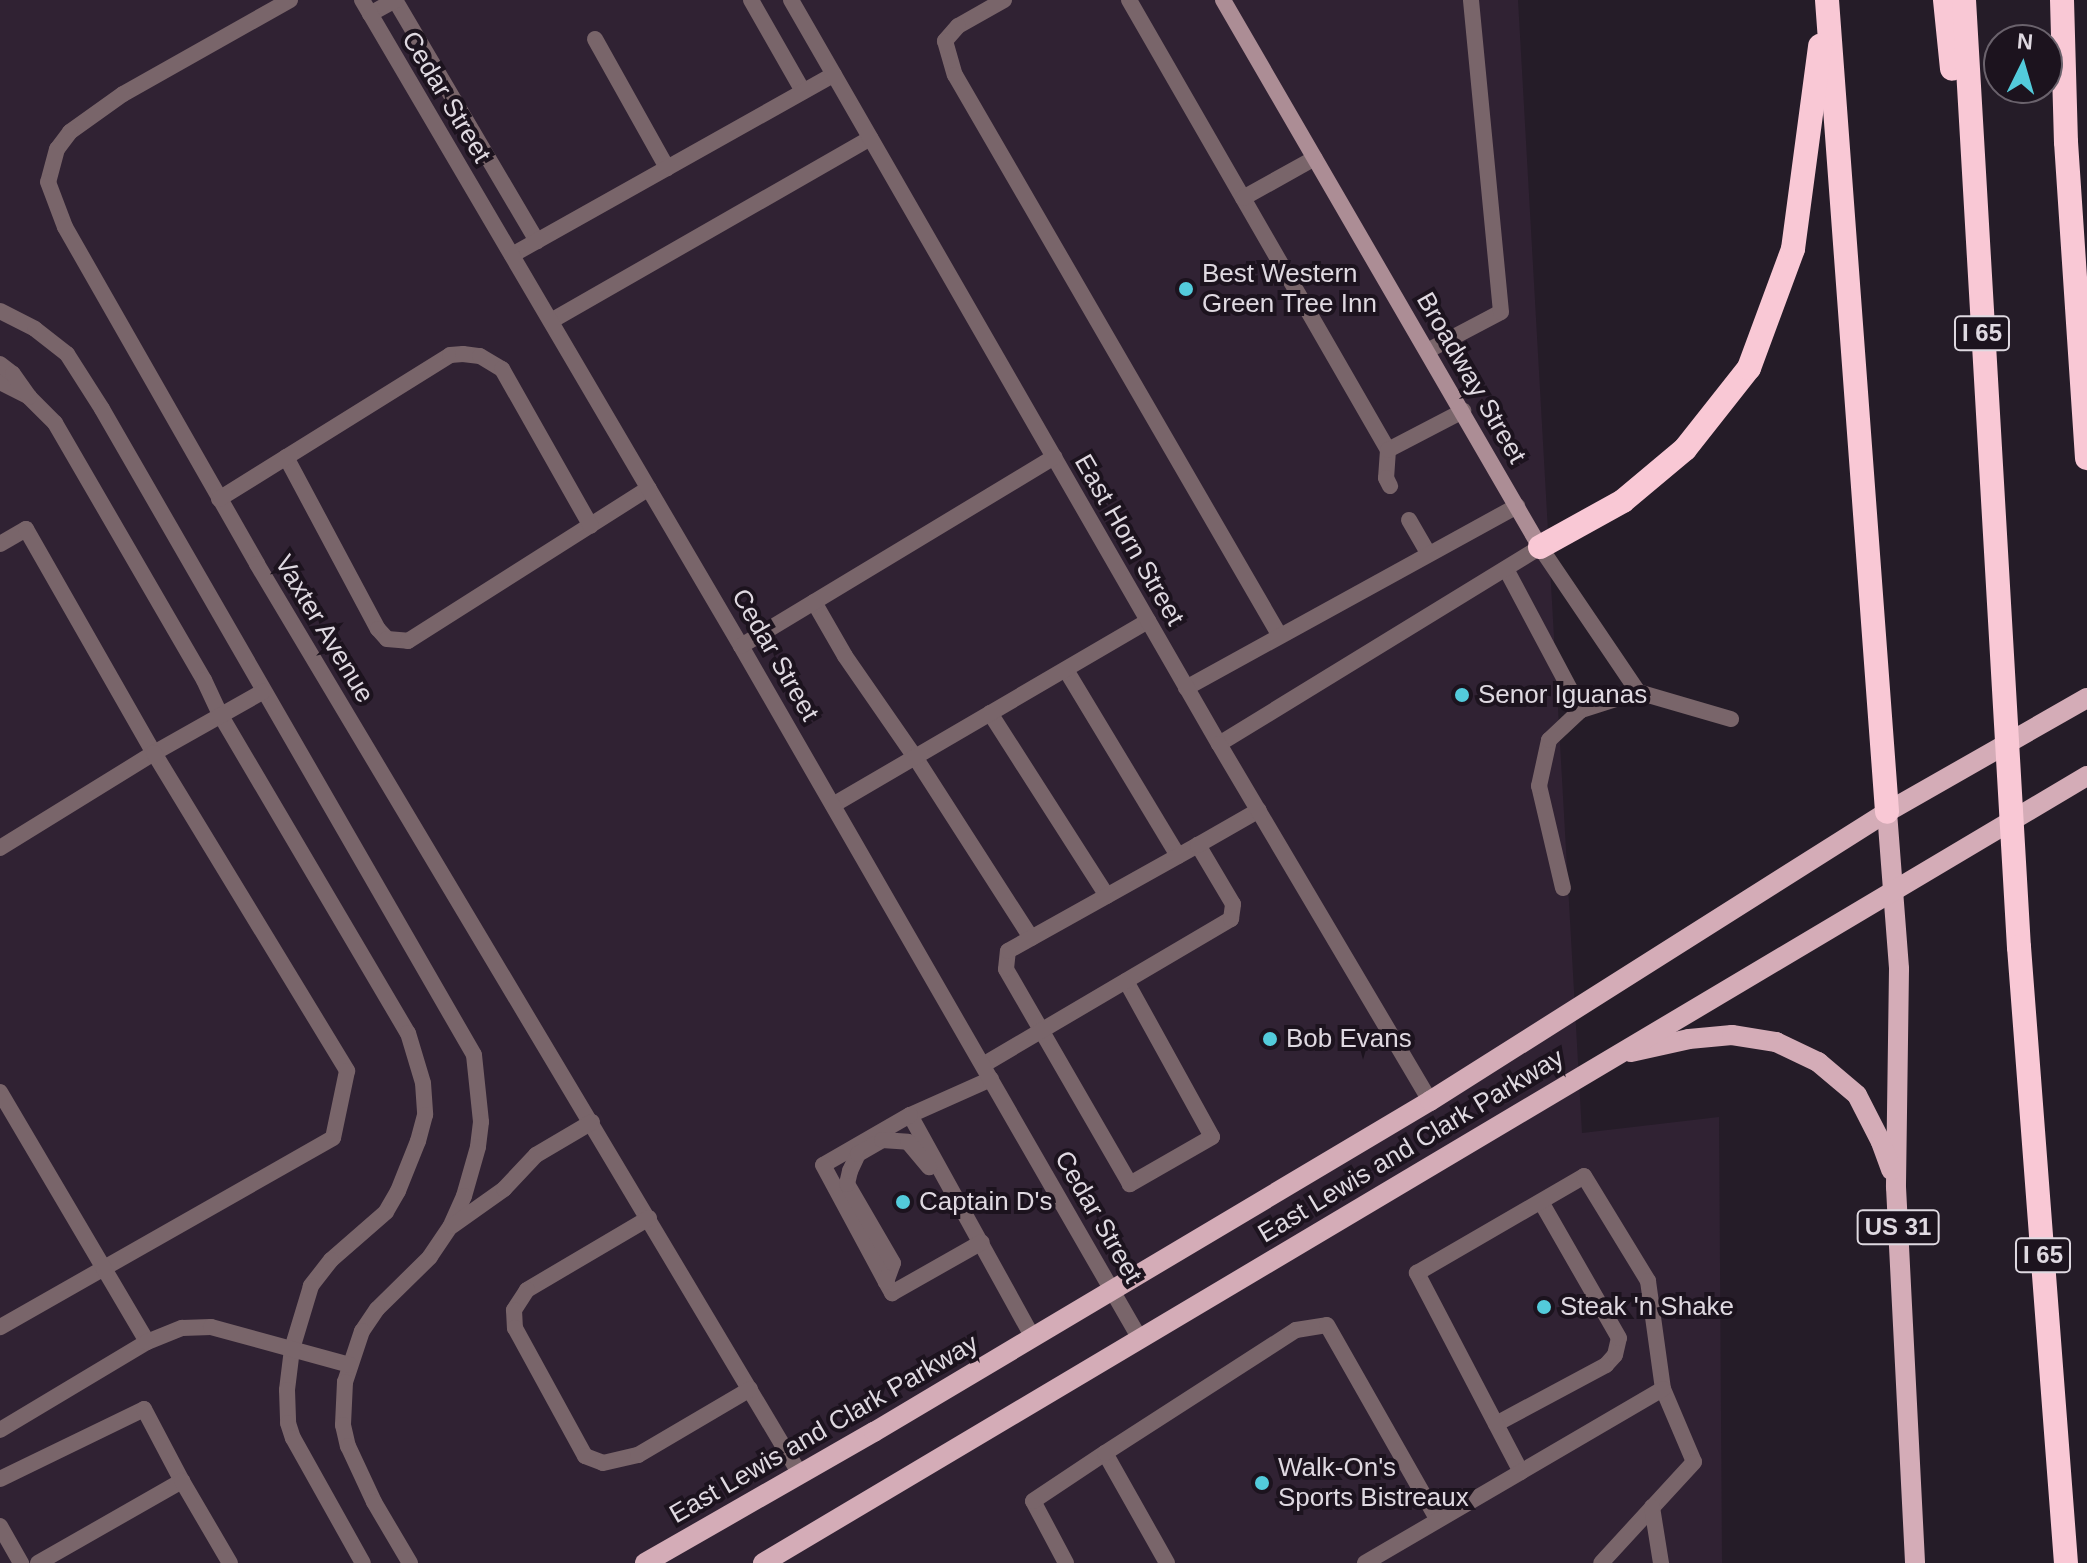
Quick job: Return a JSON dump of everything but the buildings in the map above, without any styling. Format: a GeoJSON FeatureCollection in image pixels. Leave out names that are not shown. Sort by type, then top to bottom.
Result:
{"type":"FeatureCollection","features":[{"type":"Feature","properties":{"kind":"highway"},"geometry":{"type":"LineString","coordinates":[[1540,547],[1623,501],[1685,449],[1749,368],[1793,249],[1826,0]]}},
{"type":"Feature","properties":{"kind":"highway"},"geometry":{"type":"LineString","coordinates":[[1826,0],[1887,812]]}},
{"type":"Feature","properties":{"kind":"highway"},"geometry":{"type":"LineString","coordinates":[[1945,0],[1989,441]]}},
{"type":"Feature","properties":{"kind":"highway","name":"I 65"},"geometry":{"type":"LineString","coordinates":[[1964,0],[2019,947],[2066,1563]]}},
{"type":"Feature","properties":{"kind":"highway"},"geometry":{"type":"LineString","coordinates":[[2062,0],[2067,157],[2087,458]]}},
{"type":"Feature","properties":{"kind":"main road","name":"East Lewis and Clark Parkway"},"geometry":{"type":"LineString","coordinates":[[645,1563],[1033,1338],[1430,1101],[1887,812],[2087,698]]}},
{"type":"Feature","properties":{"kind":"main road","name":"East Lewis and Clark Parkway"},"geometry":{"type":"LineString","coordinates":[[763,1563],[2087,776]]}},
{"type":"Feature","properties":{"kind":"main road","name":"US 31"},"geometry":{"type":"LineString","coordinates":[[1887,812],[1899,969],[1896,1187],[1915,1563]]}},
{"type":"Feature","properties":{"kind":"main road"},"geometry":{"type":"LineString","coordinates":[[1615,1055],[1689,1039],[1732,1035],[1776,1042],[1818,1062],[1857,1095],[1881,1142],[1896,1187]]}},
{"type":"Feature","properties":{"kind":"street","name":"Vaxter Avenue"},"geometry":{"type":"LineString","coordinates":[[290,0],[123,94],[70,132],[57,149],[48,182],[65,227],[219,499],[800,1474]]}},
{"type":"Feature","properties":{"kind":"street"},"geometry":{"type":"LineString","coordinates":[[366,7],[395,0],[537,241]]}},
{"type":"Feature","properties":{"kind":"street"},"geometry":{"type":"LineString","coordinates":[[751,0],[803,91]]}},
{"type":"Feature","properties":{"kind":"street","name":"East Horn Street"},"geometry":{"type":"LineString","coordinates":[[791,0],[1186,688],[1430,1101]]}},
{"type":"Feature","properties":{"kind":"street"},"geometry":{"type":"LineString","coordinates":[[1004,0],[958,26],[945,41],[955,75],[1280,636]]}},
{"type":"Feature","properties":{"kind":"street"},"geometry":{"type":"LineString","coordinates":[[1129,0],[1388,450],[1386,478],[1390,486]]}},
{"type":"Feature","properties":{"kind":"street","name":"Broadway Street"},"geometry":{"type":"LineString","coordinates":[[1223,0],[1429,350],[1540,547],[1638,692]]}},
{"type":"Feature","properties":{"kind":"street"},"geometry":{"type":"LineString","coordinates":[[1429,350],[1501,312],[1471,0]]}},
{"type":"Feature","properties":{"kind":"street","name":"Cedar Street"},"geometry":{"type":"LineString","coordinates":[[366,7],[741,646],[1140,1339]]}},
{"type":"Feature","properties":{"kind":"street"},"geometry":{"type":"LineString","coordinates":[[595,39],[667,168]]}},
{"type":"Feature","properties":{"kind":"street"},"geometry":{"type":"LineString","coordinates":[[512,255],[834,74]]}},
{"type":"Feature","properties":{"kind":"street"},"geometry":{"type":"LineString","coordinates":[[442,136],[468,123]]}},
{"type":"Feature","properties":{"kind":"street"},"geometry":{"type":"LineString","coordinates":[[551,321],[870,138]]}},
{"type":"Feature","properties":{"kind":"street"},"geometry":{"type":"LineString","coordinates":[[1243,198],[1315,158]]}},
{"type":"Feature","properties":{"kind":"street"},"geometry":{"type":"LineString","coordinates":[[0,311],[35,329],[67,354],[474,1055],[480,1098],[478,1147],[450,1227],[430,1257],[377,1309],[362,1331],[350,1365],[343,1404],[348,1446],[374,1502],[410,1563]]}},
{"type":"Feature","properties":{"kind":"street"},"geometry":{"type":"LineString","coordinates":[[219,499],[450,355],[480,356],[502,369],[591,526]]}},
{"type":"Feature","properties":{"kind":"street"},"geometry":{"type":"LineString","coordinates":[[0,364],[13,374],[29,397],[55,423],[204,680],[221,716],[408,1033],[423,1083],[425,1115],[398,1191],[376,1223],[331,1260],[311,1286],[292,1349],[287,1390],[288,1423],[363,1563]]}},
{"type":"Feature","properties":{"kind":"street"},"geometry":{"type":"LineString","coordinates":[[0,382],[29,397]]}},
{"type":"Feature","properties":{"kind":"street"},"geometry":{"type":"LineString","coordinates":[[1388,450],[1463,411]]}},
{"type":"Feature","properties":{"kind":"street"},"geometry":{"type":"LineString","coordinates":[[286,457],[378,629],[387,639],[408,641],[440,624],[649,488]]}},
{"type":"Feature","properties":{"kind":"street"},"geometry":{"type":"LineString","coordinates":[[741,646],[1054,457]]}},
{"type":"Feature","properties":{"kind":"street"},"geometry":{"type":"LineString","coordinates":[[1186,688],[1517,506]]}},
{"type":"Feature","properties":{"kind":"street"},"geometry":{"type":"LineString","coordinates":[[1409,520],[1429,554]]}},
{"type":"Feature","properties":{"kind":"street"},"geometry":{"type":"LineString","coordinates":[[0,544],[26,529],[154,753],[347,1071],[333,1138],[0,1327]]}},
{"type":"Feature","properties":{"kind":"street"},"geometry":{"type":"LineString","coordinates":[[1219,744],[1540,547]]}},
{"type":"Feature","properties":{"kind":"street"},"geometry":{"type":"LineString","coordinates":[[1506,569],[1581,710]]}},
{"type":"Feature","properties":{"kind":"street"},"geometry":{"type":"LineString","coordinates":[[814,602],[845,656],[915,757],[1031,938]]}},
{"type":"Feature","properties":{"kind":"street"},"geometry":{"type":"LineString","coordinates":[[833,805],[1148,621]]}},
{"type":"Feature","properties":{"kind":"street"},"geometry":{"type":"LineString","coordinates":[[1066,670],[1178,856]]}},
{"type":"Feature","properties":{"kind":"street"},"geometry":{"type":"LineString","coordinates":[[0,848],[154,753],[264,691]]}},
{"type":"Feature","properties":{"kind":"street"},"geometry":{"type":"LineString","coordinates":[[1563,888],[1539,786],[1549,740],[1581,710],[1638,692],[1731,719]]}},
{"type":"Feature","properties":{"kind":"street"},"geometry":{"type":"LineString","coordinates":[[990,713],[1107,896]]}},
{"type":"Feature","properties":{"kind":"street"},"geometry":{"type":"LineString","coordinates":[[1126,981],[1212,1137],[1130,1184],[1006,969],[1008,951],[1259,810]]}},
{"type":"Feature","properties":{"kind":"street"},"geometry":{"type":"LineString","coordinates":[[982,1242],[892,1293],[823,1165],[987,1072],[1041,1031],[1231,919],[1233,904],[1198,845]]}},
{"type":"Feature","properties":{"kind":"street"},"geometry":{"type":"LineString","coordinates":[[0,1092],[147,1342]]}},
{"type":"Feature","properties":{"kind":"street"},"geometry":{"type":"LineString","coordinates":[[910,1115],[968,1215],[1033,1338]]}},
{"type":"Feature","properties":{"kind":"street"},"geometry":{"type":"LineString","coordinates":[[450,1227],[504,1189],[536,1155],[592,1122]]}},
{"type":"Feature","properties":{"kind":"street"},"geometry":{"type":"LineString","coordinates":[[886,1282],[893,1263],[847,1184],[858,1154],[882,1140],[908,1142],[919,1152],[957,1213],[968,1215]]}},
{"type":"Feature","properties":{"kind":"street"},"geometry":{"type":"LineString","coordinates":[[1521,1472],[1417,1273],[1584,1176],[1648,1281],[1663,1389],[1694,1462],[1601,1563]]}},
{"type":"Feature","properties":{"kind":"street"},"geometry":{"type":"LineString","coordinates":[[1496,1424],[1606,1365],[1615,1355],[1619,1338],[1541,1202]]}},
{"type":"Feature","properties":{"kind":"street"},"geometry":{"type":"LineString","coordinates":[[649,1218],[527,1290],[514,1310],[515,1328],[585,1456],[603,1463],[638,1455],[750,1389]]}},
{"type":"Feature","properties":{"kind":"street"},"geometry":{"type":"LineString","coordinates":[[1066,1563],[1033,1501],[1296,1330],[1327,1325],[1438,1520]]}},
{"type":"Feature","properties":{"kind":"street"},"geometry":{"type":"LineString","coordinates":[[0,1430],[147,1342],[182,1328],[211,1327],[350,1365]]}},
{"type":"Feature","properties":{"kind":"street"},"geometry":{"type":"LineString","coordinates":[[1365,1563],[1663,1389]]}},
{"type":"Feature","properties":{"kind":"street"},"geometry":{"type":"LineString","coordinates":[[0,1479],[144,1409],[230,1563]]}},
{"type":"Feature","properties":{"kind":"street"},"geometry":{"type":"LineString","coordinates":[[1105,1453],[1167,1563]]}},
{"type":"Feature","properties":{"kind":"street"},"geometry":{"type":"LineString","coordinates":[[38,1563],[182,1481]]}},
{"type":"Feature","properties":{"kind":"street"},"geometry":{"type":"LineString","coordinates":[[1652,1507],[1661,1563]]}},
{"type":"Feature","properties":{"kind":"street"},"geometry":{"type":"LineString","coordinates":[[0,1526],[21,1563]]}},
{"type":"Feature","properties":{"kind":"shaded area"},"geometry":{"type":"Polygon","coordinates":[[[0,0],[1518,0],[1582,1133],[1719,1117],[1722,1563],[0,1563],[0,0]]]}},
{"type":"Feature","properties":{"kind":"place","name":"Best Western Green Tree Inn"},"geometry":{"type":"Point","coordinates":[1186,289]}},
{"type":"Feature","properties":{"kind":"place","name":"Senor Iguanas"},"geometry":{"type":"Point","coordinates":[1462,695]}},
{"type":"Feature","properties":{"kind":"place","name":"Bob Evans"},"geometry":{"type":"Point","coordinates":[1270,1039]}},
{"type":"Feature","properties":{"kind":"place","name":"Captain D's"},"geometry":{"type":"Point","coordinates":[903,1202]}},
{"type":"Feature","properties":{"kind":"place","name":"Steak 'n Shake"},"geometry":{"type":"Point","coordinates":[1544,1307]}},
{"type":"Feature","properties":{"kind":"place","name":"Walk-On's Sports Bistreaux"},"geometry":{"type":"Point","coordinates":[1262,1483]}}]}
